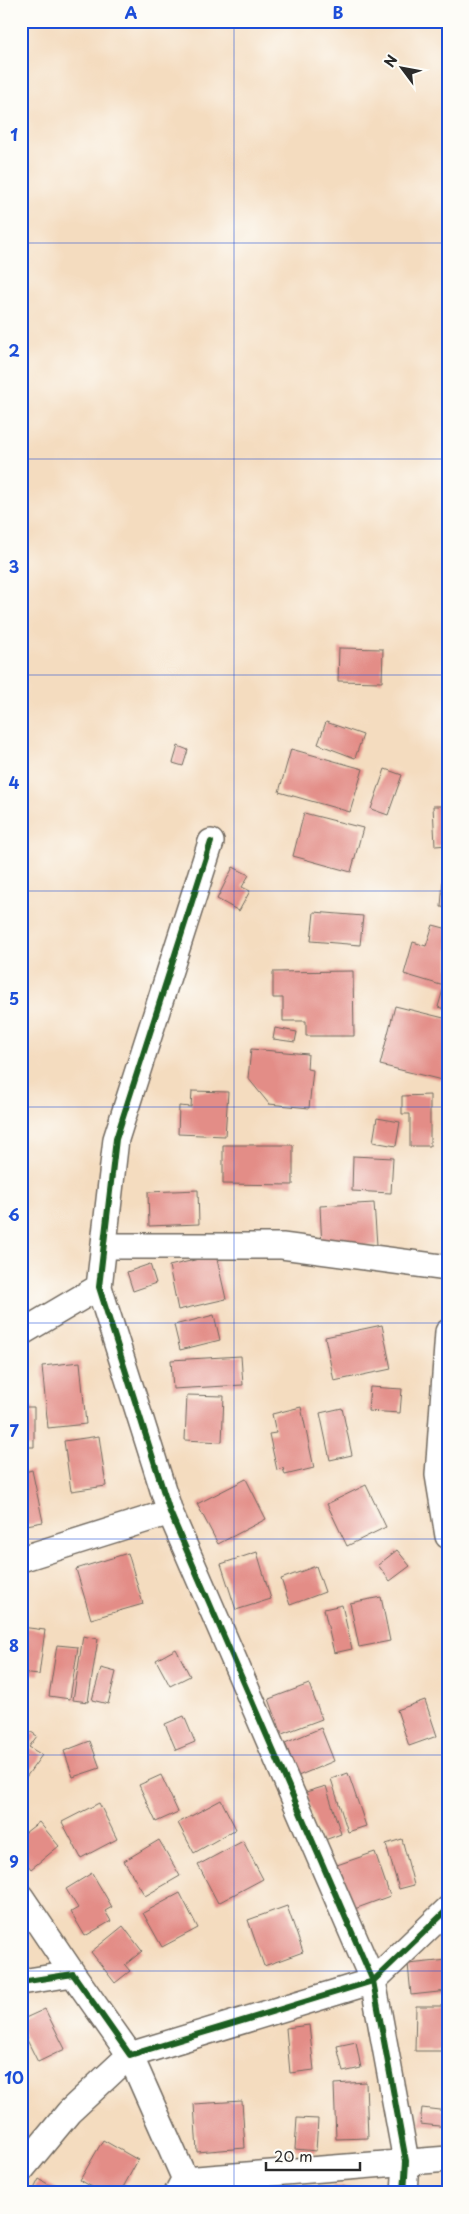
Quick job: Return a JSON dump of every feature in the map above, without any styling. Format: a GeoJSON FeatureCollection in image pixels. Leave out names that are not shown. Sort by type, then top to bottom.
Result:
{"type":"FeatureCollection","features":[{"type":"Feature","properties":{"kind":"street"},"geometry":{"type":"LineString","coordinates":[[211,842],[116,1139],[99,1287],[170,1512],[373,1981],[406,2161],[404,2193]]}},
{"type":"Feature","properties":{"kind":"street"},"geometry":{"type":"LineString","coordinates":[[104,1246],[282,1246],[448,1268]]}},
{"type":"Feature","properties":{"kind":"street"},"geometry":{"type":"LineString","coordinates":[[21,1333],[99,1287]]}},
{"type":"Feature","properties":{"kind":"street"},"geometry":{"type":"LineString","coordinates":[[448,1332],[438,1474],[448,1536]]}},
{"type":"Feature","properties":{"kind":"street"},"geometry":{"type":"LineString","coordinates":[[21,1559],[170,1512]]}},
{"type":"Feature","properties":{"kind":"street"},"geometry":{"type":"LineString","coordinates":[[21,1897],[130,2055],[184,2189],[406,2161],[448,2159]]}},
{"type":"Feature","properties":{"kind":"street"},"geometry":{"type":"LineString","coordinates":[[21,2170],[69,2112],[130,2055],[373,1981],[448,1909]]}},
{"type":"Feature","properties":{"kind":"street"},"geometry":{"type":"LineString","coordinates":[[21,1982],[74,1974]]}},
{"type":"Feature","properties":{"kind":"building"},"geometry":{"type":"Polygon","coordinates":[[[339,648],[383,649],[382,682],[338,681],[339,648]]]}},
{"type":"Feature","properties":{"kind":"building"},"geometry":{"type":"Polygon","coordinates":[[[326,722],[363,735],[355,758],[318,744],[326,722]]]}},
{"type":"Feature","properties":{"kind":"building"},"geometry":{"type":"Polygon","coordinates":[[[178,746],[188,750],[183,766],[173,763],[178,746]]]}},
{"type":"Feature","properties":{"kind":"building"},"geometry":{"type":"Polygon","coordinates":[[[291,749],[363,769],[350,812],[279,792],[291,749]]]}},
{"type":"Feature","properties":{"kind":"building"},"geometry":{"type":"Polygon","coordinates":[[[385,769],[402,775],[388,815],[371,809],[385,769]]]}},
{"type":"Feature","properties":{"kind":"building"},"geometry":{"type":"Polygon","coordinates":[[[433,806],[448,806],[448,845],[435,846],[433,806]]]}},
{"type":"Feature","properties":{"kind":"building"},"geometry":{"type":"Polygon","coordinates":[[[304,813],[363,828],[351,872],[293,856],[304,813]]]}},
{"type":"Feature","properties":{"kind":"building"},"geometry":{"type":"Polygon","coordinates":[[[445,854],[448,855],[448,908],[441,907],[445,854]]]}},
{"type":"Feature","properties":{"kind":"building"},"geometry":{"type":"Polygon","coordinates":[[[233,867],[249,875],[242,887],[250,891],[239,911],[217,899],[233,867]]]}},
{"type":"Feature","properties":{"kind":"building"},"geometry":{"type":"Polygon","coordinates":[[[314,912],[363,916],[360,945],[311,941],[314,912]]]}},
{"type":"Feature","properties":{"kind":"building"},"geometry":{"type":"Polygon","coordinates":[[[433,925],[448,929],[448,1010],[438,1007],[444,986],[404,974],[413,942],[426,946],[433,925]]]}},
{"type":"Feature","properties":{"kind":"building"},"geometry":{"type":"Polygon","coordinates":[[[353,971],[354,1036],[306,1036],[306,1021],[283,1021],[283,998],[273,998],[273,972],[353,971]]]}},
{"type":"Feature","properties":{"kind":"building"},"geometry":{"type":"Polygon","coordinates":[[[395,1006],[448,1019],[448,1055],[442,1080],[380,1065],[395,1006]]]}},
{"type":"Feature","properties":{"kind":"building"},"geometry":{"type":"Polygon","coordinates":[[[275,1028],[297,1032],[295,1042],[273,1039],[275,1028]]]}},
{"type":"Feature","properties":{"kind":"building"},"geometry":{"type":"Polygon","coordinates":[[[251,1049],[308,1054],[307,1069],[313,1070],[309,1108],[269,1104],[248,1078],[251,1049]]]}},
{"type":"Feature","properties":{"kind":"building"},"geometry":{"type":"Polygon","coordinates":[[[192,1091],[228,1092],[225,1136],[178,1134],[179,1106],[191,1107],[192,1091]]]}},
{"type":"Feature","properties":{"kind":"building"},"geometry":{"type":"Polygon","coordinates":[[[430,1095],[430,1146],[410,1146],[410,1114],[402,1114],[402,1096],[430,1095]]]}},
{"type":"Feature","properties":{"kind":"building"},"geometry":{"type":"Polygon","coordinates":[[[377,1118],[400,1122],[396,1146],[373,1142],[377,1118]]]}},
{"type":"Feature","properties":{"kind":"building"},"geometry":{"type":"Polygon","coordinates":[[[223,1145],[293,1145],[293,1185],[223,1184],[223,1145]]]}},
{"type":"Feature","properties":{"kind":"building"},"geometry":{"type":"Polygon","coordinates":[[[353,1156],[393,1158],[391,1193],[352,1191],[353,1156]]]}},
{"type":"Feature","properties":{"kind":"building"},"geometry":{"type":"Polygon","coordinates":[[[198,1190],[199,1224],[149,1226],[148,1192],[198,1190]]]}},
{"type":"Feature","properties":{"kind":"building"},"geometry":{"type":"Polygon","coordinates":[[[374,1203],[377,1245],[322,1248],[320,1206],[374,1203]]]}},
{"type":"Feature","properties":{"kind":"building"},"geometry":{"type":"Polygon","coordinates":[[[216,1255],[226,1299],[178,1310],[169,1266],[216,1255]]]}},
{"type":"Feature","properties":{"kind":"building"},"geometry":{"type":"Polygon","coordinates":[[[150,1264],[156,1283],[133,1291],[127,1272],[150,1264]]]}},
{"type":"Feature","properties":{"kind":"building"},"geometry":{"type":"Polygon","coordinates":[[[214,1315],[220,1340],[180,1350],[174,1325],[214,1315]]]}},
{"type":"Feature","properties":{"kind":"building"},"geometry":{"type":"Polygon","coordinates":[[[382,1325],[391,1369],[334,1381],[325,1337],[382,1325]]]}},
{"type":"Feature","properties":{"kind":"building"},"geometry":{"type":"Polygon","coordinates":[[[241,1356],[243,1385],[173,1389],[171,1360],[241,1356]]]}},
{"type":"Feature","properties":{"kind":"building"},"geometry":{"type":"Polygon","coordinates":[[[80,1362],[86,1424],[48,1428],[42,1366],[80,1362]]]}},
{"type":"Feature","properties":{"kind":"building"},"geometry":{"type":"Polygon","coordinates":[[[370,1387],[402,1389],[400,1413],[368,1411],[370,1387]]]}},
{"type":"Feature","properties":{"kind":"building"},"geometry":{"type":"Polygon","coordinates":[[[187,1395],[224,1396],[222,1442],[185,1440],[187,1395]]]}},
{"type":"Feature","properties":{"kind":"building"},"geometry":{"type":"Polygon","coordinates":[[[21,1407],[34,1407],[34,1447],[21,1447],[21,1407]]]}},
{"type":"Feature","properties":{"kind":"building"},"geometry":{"type":"Polygon","coordinates":[[[301,1407],[314,1468],[285,1475],[283,1468],[277,1470],[269,1434],[276,1433],[272,1414],[301,1407]]]}},
{"type":"Feature","properties":{"kind":"building"},"geometry":{"type":"Polygon","coordinates":[[[342,1408],[352,1455],[330,1460],[320,1413],[342,1408]]]}},
{"type":"Feature","properties":{"kind":"building"},"geometry":{"type":"Polygon","coordinates":[[[99,1436],[106,1486],[71,1491],[64,1441],[99,1436]]]}},
{"type":"Feature","properties":{"kind":"building"},"geometry":{"type":"Polygon","coordinates":[[[32,1470],[43,1522],[21,1526],[21,1473],[32,1470]]]}},
{"type":"Feature","properties":{"kind":"building"},"geometry":{"type":"Polygon","coordinates":[[[246,1479],[266,1519],[218,1544],[197,1504],[246,1479]]]}},
{"type":"Feature","properties":{"kind":"building"},"geometry":{"type":"Polygon","coordinates":[[[366,1485],[386,1527],[347,1546],[327,1504],[366,1485]]]}},
{"type":"Feature","properties":{"kind":"building"},"geometry":{"type":"Polygon","coordinates":[[[397,1550],[410,1566],[390,1581],[378,1565],[397,1550]]]}},
{"type":"Feature","properties":{"kind":"building"},"geometry":{"type":"Polygon","coordinates":[[[257,1552],[271,1599],[236,1610],[221,1564],[257,1552]]]}},
{"type":"Feature","properties":{"kind":"building"},"geometry":{"type":"Polygon","coordinates":[[[128,1553],[143,1604],[91,1619],[76,1569],[128,1553]]]}},
{"type":"Feature","properties":{"kind":"building"},"geometry":{"type":"Polygon","coordinates":[[[316,1566],[325,1592],[290,1605],[281,1579],[316,1566]]]}},
{"type":"Feature","properties":{"kind":"building"},"geometry":{"type":"Polygon","coordinates":[[[381,1597],[390,1641],[359,1647],[350,1603],[381,1597]]]}},
{"type":"Feature","properties":{"kind":"building"},"geometry":{"type":"Polygon","coordinates":[[[342,1605],[352,1649],[334,1653],[324,1609],[342,1605]]]}},
{"type":"Feature","properties":{"kind":"building"},"geometry":{"type":"Polygon","coordinates":[[[21,1627],[45,1630],[39,1675],[21,1673],[21,1627]]]}},
{"type":"Feature","properties":{"kind":"building"},"geometry":{"type":"Polygon","coordinates":[[[83,1636],[98,1639],[88,1702],[73,1700],[83,1636]]]}},
{"type":"Feature","properties":{"kind":"building"},"geometry":{"type":"Polygon","coordinates":[[[57,1645],[78,1647],[70,1699],[49,1696],[57,1645]]]}},
{"type":"Feature","properties":{"kind":"building"},"geometry":{"type":"Polygon","coordinates":[[[176,1649],[190,1676],[170,1686],[156,1660],[176,1649]]]}},
{"type":"Feature","properties":{"kind":"building"},"geometry":{"type":"Polygon","coordinates":[[[101,1668],[116,1672],[108,1704],[92,1700],[101,1668]]]}},
{"type":"Feature","properties":{"kind":"building"},"geometry":{"type":"Polygon","coordinates":[[[309,1684],[322,1719],[282,1734],[269,1699],[309,1684]]]}},
{"type":"Feature","properties":{"kind":"building"},"geometry":{"type":"Polygon","coordinates":[[[425,1700],[437,1736],[409,1746],[397,1710],[425,1700]]]}},
{"type":"Feature","properties":{"kind":"building"},"geometry":{"type":"Polygon","coordinates":[[[184,1716],[195,1742],[176,1750],[165,1724],[184,1716]]]}},
{"type":"Feature","properties":{"kind":"building"},"geometry":{"type":"Polygon","coordinates":[[[21,1725],[37,1736],[29,1747],[42,1755],[21,1784],[21,1725]]]}},
{"type":"Feature","properties":{"kind":"building"},"geometry":{"type":"Polygon","coordinates":[[[321,1728],[334,1761],[298,1776],[285,1743],[321,1728]]]}},
{"type":"Feature","properties":{"kind":"building"},"geometry":{"type":"Polygon","coordinates":[[[90,1741],[100,1768],[73,1777],[64,1751],[90,1741]]]}},
{"type":"Feature","properties":{"kind":"building"},"geometry":{"type":"Polygon","coordinates":[[[348,1773],[366,1826],[348,1832],[331,1779],[348,1773]]]}},
{"type":"Feature","properties":{"kind":"building"},"geometry":{"type":"Polygon","coordinates":[[[161,1775],[178,1812],[156,1822],[139,1785],[161,1775]]]}},
{"type":"Feature","properties":{"kind":"building"},"geometry":{"type":"Polygon","coordinates":[[[326,1786],[341,1834],[322,1841],[306,1792],[326,1786]]]}},
{"type":"Feature","properties":{"kind":"building"},"geometry":{"type":"Polygon","coordinates":[[[221,1800],[236,1829],[194,1853],[178,1823],[221,1800]]]}},
{"type":"Feature","properties":{"kind":"building"},"geometry":{"type":"Polygon","coordinates":[[[99,1803],[117,1839],[81,1858],[62,1822],[99,1803]]]}},
{"type":"Feature","properties":{"kind":"building"},"geometry":{"type":"Polygon","coordinates":[[[39,1822],[59,1846],[31,1869],[21,1856],[21,1836],[39,1822]]]}},
{"type":"Feature","properties":{"kind":"building"},"geometry":{"type":"Polygon","coordinates":[[[402,1839],[414,1885],[399,1889],[386,1844],[402,1839]]]}},
{"type":"Feature","properties":{"kind":"building"},"geometry":{"type":"Polygon","coordinates":[[[159,1840],[180,1876],[145,1896],[124,1861],[159,1840]]]}},
{"type":"Feature","properties":{"kind":"building"},"geometry":{"type":"Polygon","coordinates":[[[243,1841],[263,1879],[218,1903],[198,1865],[243,1841]]]}},
{"type":"Feature","properties":{"kind":"building"},"geometry":{"type":"Polygon","coordinates":[[[375,1852],[390,1896],[349,1911],[334,1866],[375,1852]]]}},
{"type":"Feature","properties":{"kind":"building"},"geometry":{"type":"Polygon","coordinates":[[[92,1873],[112,1907],[105,1911],[111,1921],[85,1936],[71,1912],[78,1908],[66,1889],[92,1873]]]}},
{"type":"Feature","properties":{"kind":"building"},"geometry":{"type":"Polygon","coordinates":[[[180,1893],[198,1928],[162,1947],[143,1913],[180,1893]]]}},
{"type":"Feature","properties":{"kind":"building"},"geometry":{"type":"Polygon","coordinates":[[[287,1906],[303,1952],[264,1966],[248,1920],[287,1906]]]}},
{"type":"Feature","properties":{"kind":"building"},"geometry":{"type":"Polygon","coordinates":[[[123,1926],[142,1951],[125,1965],[130,1971],[115,1983],[91,1952],[123,1926]]]}},
{"type":"Feature","properties":{"kind":"building"},"geometry":{"type":"Polygon","coordinates":[[[448,1960],[448,1991],[411,1995],[408,1964],[448,1960]]]}},
{"type":"Feature","properties":{"kind":"building"},"geometry":{"type":"Polygon","coordinates":[[[416,2006],[448,2006],[448,2051],[415,2051],[416,2006]]]}},
{"type":"Feature","properties":{"kind":"building"},"geometry":{"type":"Polygon","coordinates":[[[45,2009],[65,2049],[38,2062],[21,2028],[21,2020],[45,2009]]]}},
{"type":"Feature","properties":{"kind":"building"},"geometry":{"type":"Polygon","coordinates":[[[309,2025],[314,2070],[290,2073],[286,2028],[309,2025]]]}},
{"type":"Feature","properties":{"kind":"building"},"geometry":{"type":"Polygon","coordinates":[[[356,2042],[361,2068],[343,2072],[337,2046],[356,2042]]]}},
{"type":"Feature","properties":{"kind":"building"},"geometry":{"type":"Polygon","coordinates":[[[366,2082],[368,2138],[336,2139],[334,2084],[366,2082]]]}},
{"type":"Feature","properties":{"kind":"building"},"geometry":{"type":"Polygon","coordinates":[[[242,2101],[245,2148],[197,2152],[194,2104],[242,2101]]]}},
{"type":"Feature","properties":{"kind":"building"},"geometry":{"type":"Polygon","coordinates":[[[422,2108],[448,2111],[448,2127],[420,2124],[422,2108]]]}},
{"type":"Feature","properties":{"kind":"building"},"geometry":{"type":"Polygon","coordinates":[[[297,2118],[318,2119],[316,2151],[295,2149],[297,2118]]]}},
{"type":"Feature","properties":{"kind":"building"},"geometry":{"type":"Polygon","coordinates":[[[103,2140],[138,2160],[120,2193],[88,2193],[92,2187],[80,2180],[103,2140]]]}},
{"type":"Feature","properties":{"kind":"building"},"geometry":{"type":"Polygon","coordinates":[[[39,2179],[64,2193],[32,2193],[39,2179]]]}},
{"type":"Feature","properties":{"kind":"building"},"geometry":{"type":"Polygon","coordinates":[[[333,2186],[369,2190],[369,2193],[332,2193],[333,2186]]]}},
{"type":"Feature","properties":{"kind":"cycle path"},"geometry":{"type":"LineString","coordinates":[[211,842],[116,1139],[99,1287],[170,1512],[373,1981],[406,2161],[404,2193]]}},
{"type":"Feature","properties":{"kind":"cycle path"},"geometry":{"type":"LineString","coordinates":[[21,1982],[73,1974],[130,2055],[373,1981],[448,1909]]}}]}
